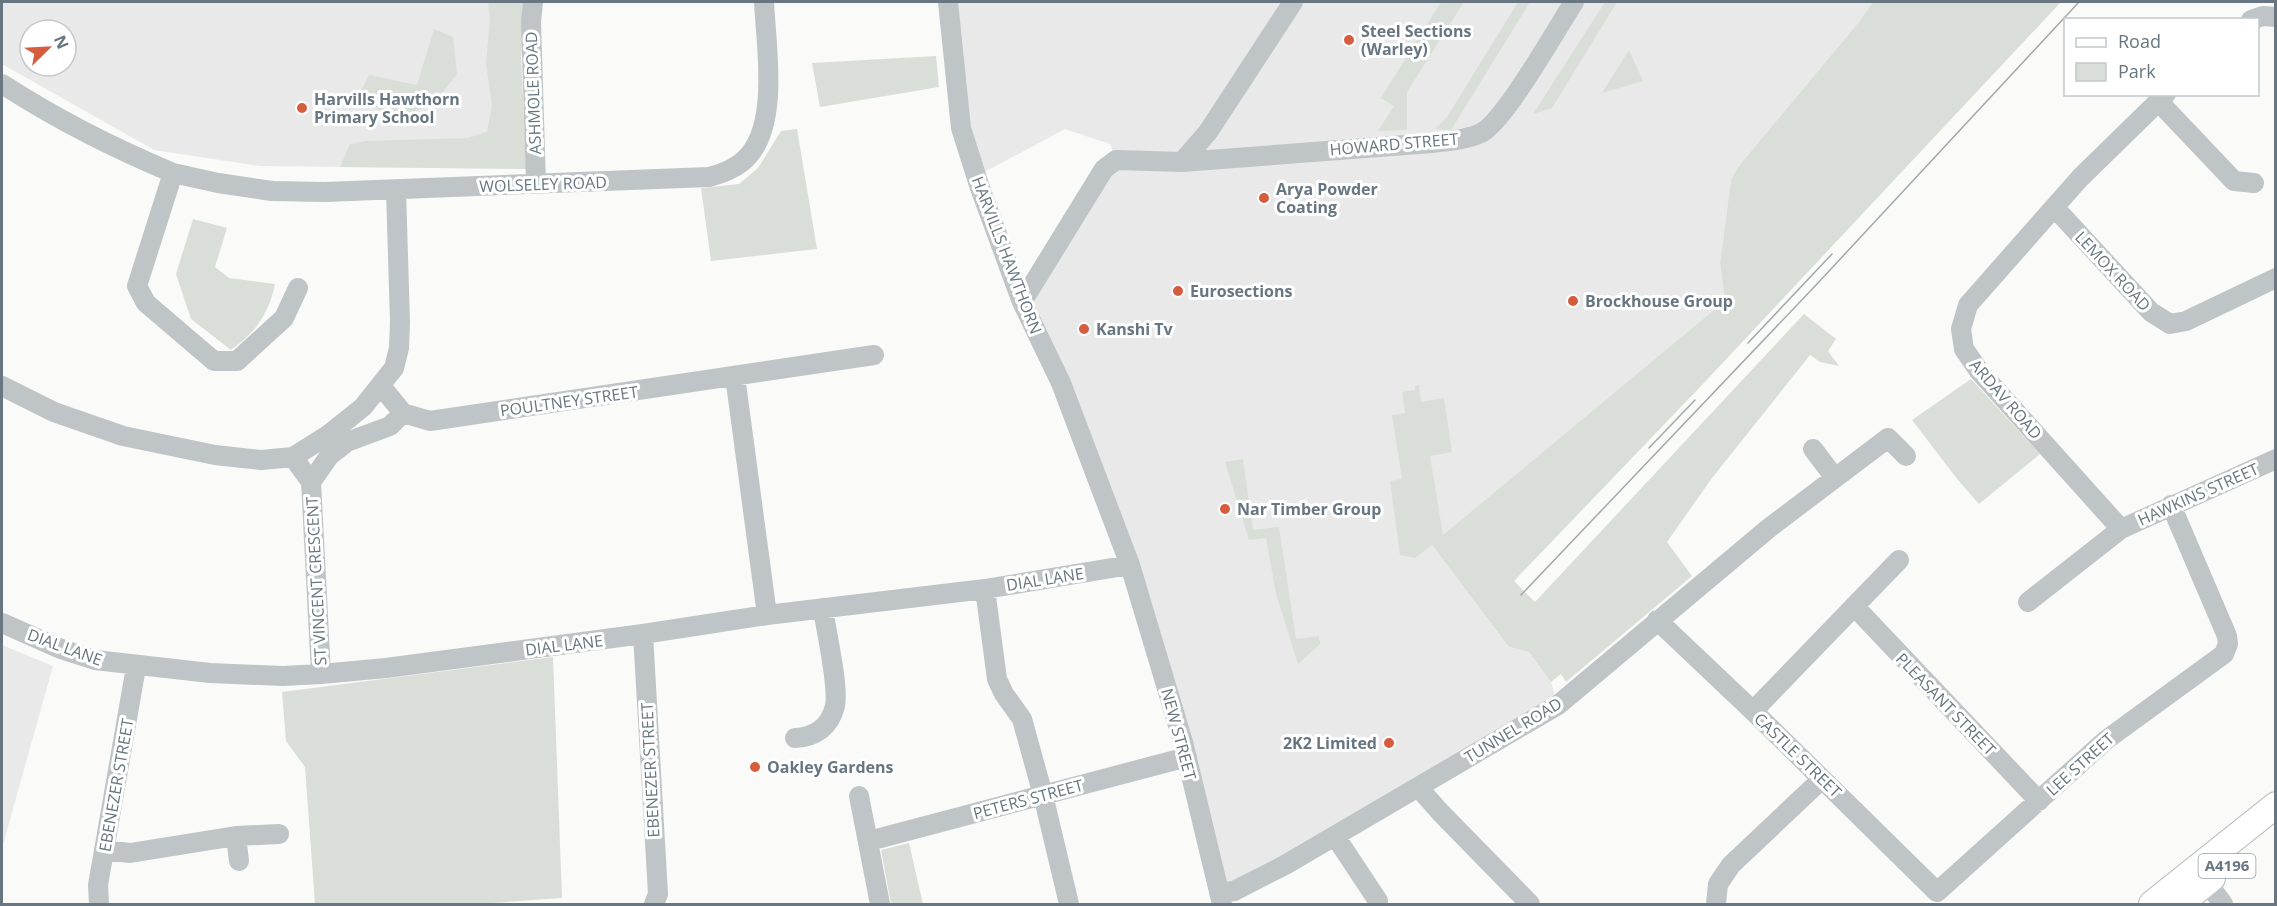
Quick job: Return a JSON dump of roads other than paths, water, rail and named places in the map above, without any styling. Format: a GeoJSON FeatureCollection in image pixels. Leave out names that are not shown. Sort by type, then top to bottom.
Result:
{"type":"FeatureCollection","features":[{"type":"Feature","properties":{"kind":"main road","name":"A4196"},"geometry":{"type":"LineString","coordinates":[[2180,904],[2202,876],[2276,805]]}},
{"type":"Feature","properties":{"kind":"main road","name":"A4196"},"geometry":{"type":"LineString","coordinates":[[2152,904],[2202,876],[2276,828]]}},
{"type":"Feature","properties":{"kind":"street","name":"ASHMOLE ROAD"},"geometry":{"type":"LineString","coordinates":[[533,2],[531,22],[536,184]]}},
{"type":"Feature","properties":{"kind":"street","name":"WOLSELEY ROAD"},"geometry":{"type":"LineString","coordinates":[[2,84],[38,108],[115,149],[173,173],[272,191],[396,190],[709,177],[729,171],[744,161],[756,146],[764,127],[767,106],[764,2]]}},
{"type":"Feature","properties":{"kind":"street","name":"HARVILLS HAWTHORN"},"geometry":{"type":"LineString","coordinates":[[948,2],[961,128],[980,188],[1022,302],[1061,383],[1130,565]]}},
{"type":"Feature","properties":{"kind":"street"},"geometry":{"type":"LineString","coordinates":[[1182,162],[1208,132],[1293,2]]}},
{"type":"Feature","properties":{"kind":"street","name":"HOWARD STREET"},"geometry":{"type":"LineString","coordinates":[[1022,302],[1104,169],[1116,160],[1182,162],[1432,143],[1478,134],[1489,128],[1505,109],[1574,2]]}},
{"type":"Feature","properties":{"kind":"street"},"geometry":{"type":"LineString","coordinates":[[2257,18],[2276,17]]}},
{"type":"Feature","properties":{"kind":"street"},"geometry":{"type":"LineString","coordinates":[[2163,98],[2234,181],[2254,183]]}},
{"type":"Feature","properties":{"kind":"street","name":"ARDAV ROAD"},"geometry":{"type":"LineString","coordinates":[[2121,529],[1979,371],[1964,348],[1961,329],[1968,305],[2080,178],[2163,98]]}},
{"type":"Feature","properties":{"kind":"street"},"geometry":{"type":"LineString","coordinates":[[173,173],[137,286],[146,303],[214,361],[237,361],[284,318],[298,288]]}},
{"type":"Feature","properties":{"kind":"street"},"geometry":{"type":"LineString","coordinates":[[2,386],[54,412],[123,436],[215,455],[261,460],[293,457],[328,435],[363,407],[394,368],[399,348],[400,322],[396,190]]}},
{"type":"Feature","properties":{"kind":"street","name":"LEMOX ROAD"},"geometry":{"type":"LineString","coordinates":[[2055,208],[2151,312],[2170,324],[2186,321],[2276,278]]}},
{"type":"Feature","properties":{"kind":"street","name":"POULTNEY STREET"},"geometry":{"type":"LineString","coordinates":[[403,413],[430,422],[874,355]]}},
{"type":"Feature","properties":{"kind":"street"},"geometry":{"type":"LineString","coordinates":[[735,376],[767,615]]}},
{"type":"Feature","properties":{"kind":"street"},"geometry":{"type":"LineString","coordinates":[[311,482],[330,455],[347,442],[390,426],[403,413],[381,386]]}},
{"type":"Feature","properties":{"kind":"street","name":"TUNNEL ROAD"},"geometry":{"type":"LineString","coordinates":[[1221,899],[1335,836],[1558,705],[1769,528],[1888,438],[1906,456]]}},
{"type":"Feature","properties":{"kind":"street"},"geometry":{"type":"LineString","coordinates":[[1813,449],[1834,478]]}},
{"type":"Feature","properties":{"kind":"street","name":"ST VINCENT CRESCENT"},"geometry":{"type":"LineString","coordinates":[[293,457],[311,482],[321,675]]}},
{"type":"Feature","properties":{"kind":"street","name":"HAWKINS STREET"},"geometry":{"type":"LineString","coordinates":[[2121,529],[2171,504],[2275,460]]}},
{"type":"Feature","properties":{"kind":"street","name":"LEE STREET"},"geometry":{"type":"LineString","coordinates":[[1936,892],[2106,740],[2224,654],[2228,644],[2227,636],[2171,504]]}},
{"type":"Feature","properties":{"kind":"street"},"geometry":{"type":"LineString","coordinates":[[2028,602],[2121,529]]}},
{"type":"Feature","properties":{"kind":"street"},"geometry":{"type":"LineString","coordinates":[[1753,711],[1899,560]]}},
{"type":"Feature","properties":{"kind":"street","name":"DIAL LANE"},"geometry":{"type":"LineString","coordinates":[[2,623],[61,649],[95,660],[136,667],[273,676],[321,675],[643,634],[767,615],[984,589],[1130,565]]}},
{"type":"Feature","properties":{"kind":"street","name":"NEW STREET"},"geometry":{"type":"LineString","coordinates":[[1130,565],[1187,757],[1221,899]]}},
{"type":"Feature","properties":{"kind":"street"},"geometry":{"type":"LineString","coordinates":[[984,589],[997,679],[1004,694],[1022,719],[1069,904]]}},
{"type":"Feature","properties":{"kind":"street","name":"PLEASANT STREET"},"geometry":{"type":"LineString","coordinates":[[1854,606],[2039,801]]}},
{"type":"Feature","properties":{"kind":"street"},"geometry":{"type":"LineString","coordinates":[[795,738],[809,737],[818,733],[835,707],[836,692],[823,608]]}},
{"type":"Feature","properties":{"kind":"street","name":"CASTLE STREET"},"geometry":{"type":"LineString","coordinates":[[1657,620],[1822,778],[1936,892]]}},
{"type":"Feature","properties":{"kind":"street","name":"EBENEZER STREET"},"geometry":{"type":"LineString","coordinates":[[643,634],[658,894],[654,904]]}},
{"type":"Feature","properties":{"kind":"street","name":"EBENEZER STREET"},"geometry":{"type":"LineString","coordinates":[[99,904],[98,885],[136,667]]}},
{"type":"Feature","properties":{"kind":"street","name":"PETERS STREET"},"geometry":{"type":"LineString","coordinates":[[869,841],[1187,757]]}},
{"type":"Feature","properties":{"kind":"street"},"geometry":{"type":"LineString","coordinates":[[1716,904],[1718,884],[1731,865],[1822,778]]}},
{"type":"Feature","properties":{"kind":"street"},"geometry":{"type":"LineString","coordinates":[[1418,787],[1530,904]]}},
{"type":"Feature","properties":{"kind":"street"},"geometry":{"type":"LineString","coordinates":[[859,796],[880,904]]}},
{"type":"Feature","properties":{"kind":"street"},"geometry":{"type":"LineString","coordinates":[[104,850],[130,853],[236,836],[279,834]]}},
{"type":"Feature","properties":{"kind":"street"},"geometry":{"type":"LineString","coordinates":[[236,836],[239,861]]}},
{"type":"Feature","properties":{"kind":"street"},"geometry":{"type":"LineString","coordinates":[[1335,836],[1378,901]]}},
{"type":"Feature","properties":{"kind":"street"},"geometry":{"type":"LineString","coordinates":[[2202,876],[2223,904]]}},
{"type":"Feature","properties":{"kind":"tram line"},"geometry":{"type":"LineString","coordinates":[[2064,18],[2079,2]]}},
{"type":"Feature","properties":{"kind":"tram line"},"geometry":{"type":"LineString","coordinates":[[1521,595],[1817,284],[2064,18]]}},
{"type":"Feature","properties":{"kind":"tram line"},"geometry":{"type":"LineString","coordinates":[[1748,343],[1832,254]]}},
{"type":"Feature","properties":{"kind":"tram line"},"geometry":{"type":"LineString","coordinates":[[1649,448],[1695,400]]}},
{"type":"Feature","properties":{"kind":"place","name":"Steel Sections (Warley)"},"geometry":{"type":"Point","coordinates":[1349,40]}},
{"type":"Feature","properties":{"kind":"place","name":"Harvills Hawthorn Primary School"},"geometry":{"type":"Point","coordinates":[302,108]}},
{"type":"Feature","properties":{"kind":"place","name":"Arya Powder Coating"},"geometry":{"type":"Point","coordinates":[1264,198]}},
{"type":"Feature","properties":{"kind":"place","name":"Eurosections"},"geometry":{"type":"Point","coordinates":[1178,291]}},
{"type":"Feature","properties":{"kind":"place","name":"Brockhouse Group"},"geometry":{"type":"Point","coordinates":[1573,301]}},
{"type":"Feature","properties":{"kind":"place","name":"Kanshi Tv"},"geometry":{"type":"Point","coordinates":[1084,329]}},
{"type":"Feature","properties":{"kind":"place","name":"Nar Timber Group"},"geometry":{"type":"Point","coordinates":[1225,509]}},
{"type":"Feature","properties":{"kind":"place","name":"2K2 Limited"},"geometry":{"type":"Point","coordinates":[1389,743]}},
{"type":"Feature","properties":{"kind":"place","name":"Oakley Gardens"},"geometry":{"type":"Point","coordinates":[755,767]}}]}
